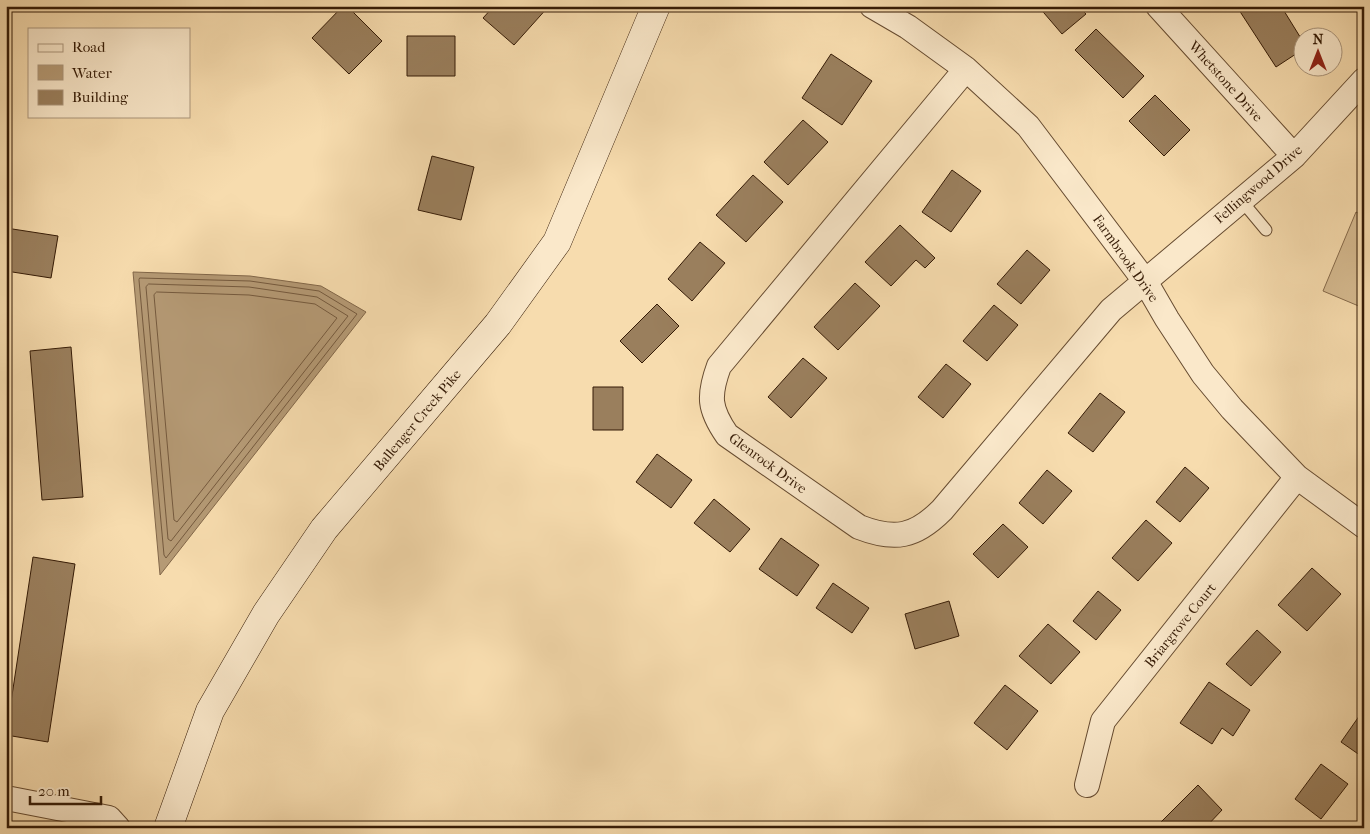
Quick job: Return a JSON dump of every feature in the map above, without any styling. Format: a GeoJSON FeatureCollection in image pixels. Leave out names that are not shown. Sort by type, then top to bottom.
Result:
{"type":"FeatureCollection","features":[{"type":"Feature","properties":{"kind":"main road","name":"Ballenger Creek Pike"},"geometry":{"type":"LineString","coordinates":[[168,828],[210,711],[266,614],[324,529],[498,324],[557,242],[656,6]]}},
{"type":"Feature","properties":{"kind":"street","name":"Farmbrook Drive"},"geometry":{"type":"LineString","coordinates":[[872,6],[908,27],[966,68],[1028,126],[1145,281],[1203,374],[1232,409],[1297,477],[1364,526]]}},
{"type":"Feature","properties":{"kind":"street","name":"Whetstone Drive"},"geometry":{"type":"LineString","coordinates":[[1158,6],[1294,156]]}},
{"type":"Feature","properties":{"kind":"street","name":"Glenrock Drive"},"geometry":{"type":"LineString","coordinates":[[966,68],[719,366],[712,384],[712,402],[717,420],[727,435],[859,527],[876,534],[895,536],[913,532],[930,523],[1111,310],[1145,281]]}},
{"type":"Feature","properties":{"kind":"street","name":"Fellingwood Drive"},"geometry":{"type":"LineString","coordinates":[[1145,281],[1294,156],[1364,80]]}},
{"type":"Feature","properties":{"kind":"street","name":"Briargrove Court"},"geometry":{"type":"LineString","coordinates":[[1087,785],[1103,720],[1297,477]]}},
{"type":"Feature","properties":{"kind":"street"},"geometry":{"type":"LineString","coordinates":[[6,798],[109,818],[118,828]]}},
{"type":"Feature","properties":{"kind":"lane"},"geometry":{"type":"LineString","coordinates":[[1241,200],[1266,230]]}},
{"type":"Feature","properties":{"kind":"shaded area"},"geometry":{"type":"Polygon","coordinates":[[[1356,212],[1364,216],[1364,300],[1361,307],[1323,291],[1356,212]]]}},
{"type":"Feature","properties":{"kind":"water"},"geometry":{"type":"Polygon","coordinates":[[[133,272],[250,276],[321,286],[366,312],[160,575],[133,272]]]}},
{"type":"Feature","properties":{"kind":"building"},"geometry":{"type":"Polygon","coordinates":[[[343,6],[347,6],[382,41],[349,74],[312,38],[343,6]]]}},
{"type":"Feature","properties":{"kind":"building"},"geometry":{"type":"Polygon","coordinates":[[[494,6],[549,6],[514,45],[483,18],[494,6]]]}},
{"type":"Feature","properties":{"kind":"building"},"geometry":{"type":"Polygon","coordinates":[[[1038,6],[1078,6],[1086,14],[1062,34],[1038,6]]]}},
{"type":"Feature","properties":{"kind":"building"},"geometry":{"type":"Polygon","coordinates":[[[1244,6],[1281,6],[1295,28],[1292,28],[1292,57],[1276,67],[1239,10],[1244,6]]]}},
{"type":"Feature","properties":{"kind":"building"},"geometry":{"type":"Polygon","coordinates":[[[1096,29],[1144,76],[1123,98],[1075,50],[1096,29]]]}},
{"type":"Feature","properties":{"kind":"building"},"geometry":{"type":"Polygon","coordinates":[[[407,36],[455,36],[455,76],[407,76],[407,36]]]}},
{"type":"Feature","properties":{"kind":"building"},"geometry":{"type":"Polygon","coordinates":[[[831,54],[872,81],[842,125],[802,98],[831,54]]]}},
{"type":"Feature","properties":{"kind":"building"},"geometry":{"type":"Polygon","coordinates":[[[1155,95],[1190,130],[1164,156],[1129,121],[1155,95]]]}},
{"type":"Feature","properties":{"kind":"building"},"geometry":{"type":"Polygon","coordinates":[[[803,120],[828,142],[788,185],[764,162],[803,120]]]}},
{"type":"Feature","properties":{"kind":"building"},"geometry":{"type":"Polygon","coordinates":[[[432,156],[474,167],[461,220],[418,210],[432,156]]]}},
{"type":"Feature","properties":{"kind":"building"},"geometry":{"type":"Polygon","coordinates":[[[952,170],[981,191],[951,232],[922,212],[952,170]]]}},
{"type":"Feature","properties":{"kind":"building"},"geometry":{"type":"Polygon","coordinates":[[[753,175],[783,202],[746,242],[716,215],[753,175]]]}},
{"type":"Feature","properties":{"kind":"building"},"geometry":{"type":"Polygon","coordinates":[[[900,225],[935,258],[925,268],[916,260],[891,286],[865,262],[900,225]]]}},
{"type":"Feature","properties":{"kind":"building"},"geometry":{"type":"Polygon","coordinates":[[[6,228],[58,236],[51,278],[6,271],[6,228]]]}},
{"type":"Feature","properties":{"kind":"building"},"geometry":{"type":"Polygon","coordinates":[[[700,242],[725,263],[692,301],[668,279],[700,242]]]}},
{"type":"Feature","properties":{"kind":"building"},"geometry":{"type":"Polygon","coordinates":[[[1027,250],[1050,270],[1021,304],[997,284],[1027,250]]]}},
{"type":"Feature","properties":{"kind":"building"},"geometry":{"type":"Polygon","coordinates":[[[855,283],[880,306],[838,350],[814,327],[855,283]]]}},
{"type":"Feature","properties":{"kind":"building"},"geometry":{"type":"Polygon","coordinates":[[[657,304],[679,326],[642,363],[620,341],[657,304]]]}},
{"type":"Feature","properties":{"kind":"building"},"geometry":{"type":"Polygon","coordinates":[[[994,305],[1018,325],[987,361],[963,341],[994,305]]]}},
{"type":"Feature","properties":{"kind":"building"},"geometry":{"type":"Polygon","coordinates":[[[71,347],[83,497],[42,500],[30,351],[71,347]]]}},
{"type":"Feature","properties":{"kind":"building"},"geometry":{"type":"Polygon","coordinates":[[[803,358],[827,378],[791,418],[768,397],[803,358]]]}},
{"type":"Feature","properties":{"kind":"building"},"geometry":{"type":"Polygon","coordinates":[[[946,364],[971,384],[943,418],[918,397],[946,364]]]}},
{"type":"Feature","properties":{"kind":"building"},"geometry":{"type":"Polygon","coordinates":[[[593,387],[623,387],[623,430],[593,430],[593,387]]]}},
{"type":"Feature","properties":{"kind":"building"},"geometry":{"type":"Polygon","coordinates":[[[1100,393],[1125,412],[1093,452],[1068,433],[1100,393]]]}},
{"type":"Feature","properties":{"kind":"building"},"geometry":{"type":"Polygon","coordinates":[[[657,454],[692,480],[671,508],[636,482],[657,454]]]}},
{"type":"Feature","properties":{"kind":"building"},"geometry":{"type":"Polygon","coordinates":[[[1185,467],[1209,488],[1180,522],[1156,502],[1185,467]]]}},
{"type":"Feature","properties":{"kind":"building"},"geometry":{"type":"Polygon","coordinates":[[[1047,470],[1072,491],[1043,524],[1019,503],[1047,470]]]}},
{"type":"Feature","properties":{"kind":"building"},"geometry":{"type":"Polygon","coordinates":[[[714,499],[750,529],[730,552],[694,523],[714,499]]]}},
{"type":"Feature","properties":{"kind":"building"},"geometry":{"type":"Polygon","coordinates":[[[1146,520],[1172,543],[1138,581],[1112,558],[1146,520]]]}},
{"type":"Feature","properties":{"kind":"building"},"geometry":{"type":"Polygon","coordinates":[[[1003,524],[1028,547],[998,578],[973,554],[1003,524]]]}},
{"type":"Feature","properties":{"kind":"building"},"geometry":{"type":"Polygon","coordinates":[[[781,538],[819,565],[797,596],[759,569],[781,538]]]}},
{"type":"Feature","properties":{"kind":"building"},"geometry":{"type":"Polygon","coordinates":[[[33,557],[75,564],[48,742],[6,735],[33,557]]]}},
{"type":"Feature","properties":{"kind":"building"},"geometry":{"type":"Polygon","coordinates":[[[1312,568],[1341,594],[1307,631],[1278,605],[1312,568]]]}},
{"type":"Feature","properties":{"kind":"building"},"geometry":{"type":"Polygon","coordinates":[[[833,583],[869,608],[852,633],[816,608],[833,583]]]}},
{"type":"Feature","properties":{"kind":"building"},"geometry":{"type":"Polygon","coordinates":[[[1098,591],[1121,610],[1096,640],[1073,621],[1098,591]]]}},
{"type":"Feature","properties":{"kind":"building"},"geometry":{"type":"Polygon","coordinates":[[[949,601],[959,636],[915,649],[905,614],[949,601]]]}},
{"type":"Feature","properties":{"kind":"building"},"geometry":{"type":"Polygon","coordinates":[[[1048,624],[1080,652],[1051,684],[1019,656],[1048,624]]]}},
{"type":"Feature","properties":{"kind":"building"},"geometry":{"type":"Polygon","coordinates":[[[1257,630],[1281,652],[1251,686],[1226,664],[1257,630]]]}},
{"type":"Feature","properties":{"kind":"building"},"geometry":{"type":"Polygon","coordinates":[[[1209,682],[1250,710],[1233,736],[1222,728],[1212,744],[1180,723],[1209,682]]]}},
{"type":"Feature","properties":{"kind":"building"},"geometry":{"type":"Polygon","coordinates":[[[1005,685],[1038,711],[1007,750],[974,723],[1005,685]]]}},
{"type":"Feature","properties":{"kind":"building"},"geometry":{"type":"Polygon","coordinates":[[[1362,712],[1364,714],[1364,758],[1341,742],[1362,712]]]}},
{"type":"Feature","properties":{"kind":"building"},"geometry":{"type":"Polygon","coordinates":[[[1321,764],[1348,784],[1321,819],[1295,799],[1321,764]]]}},
{"type":"Feature","properties":{"kind":"building"},"geometry":{"type":"Polygon","coordinates":[[[1198,785],[1222,810],[1205,828],[1155,828],[1198,785]]]}}]}
